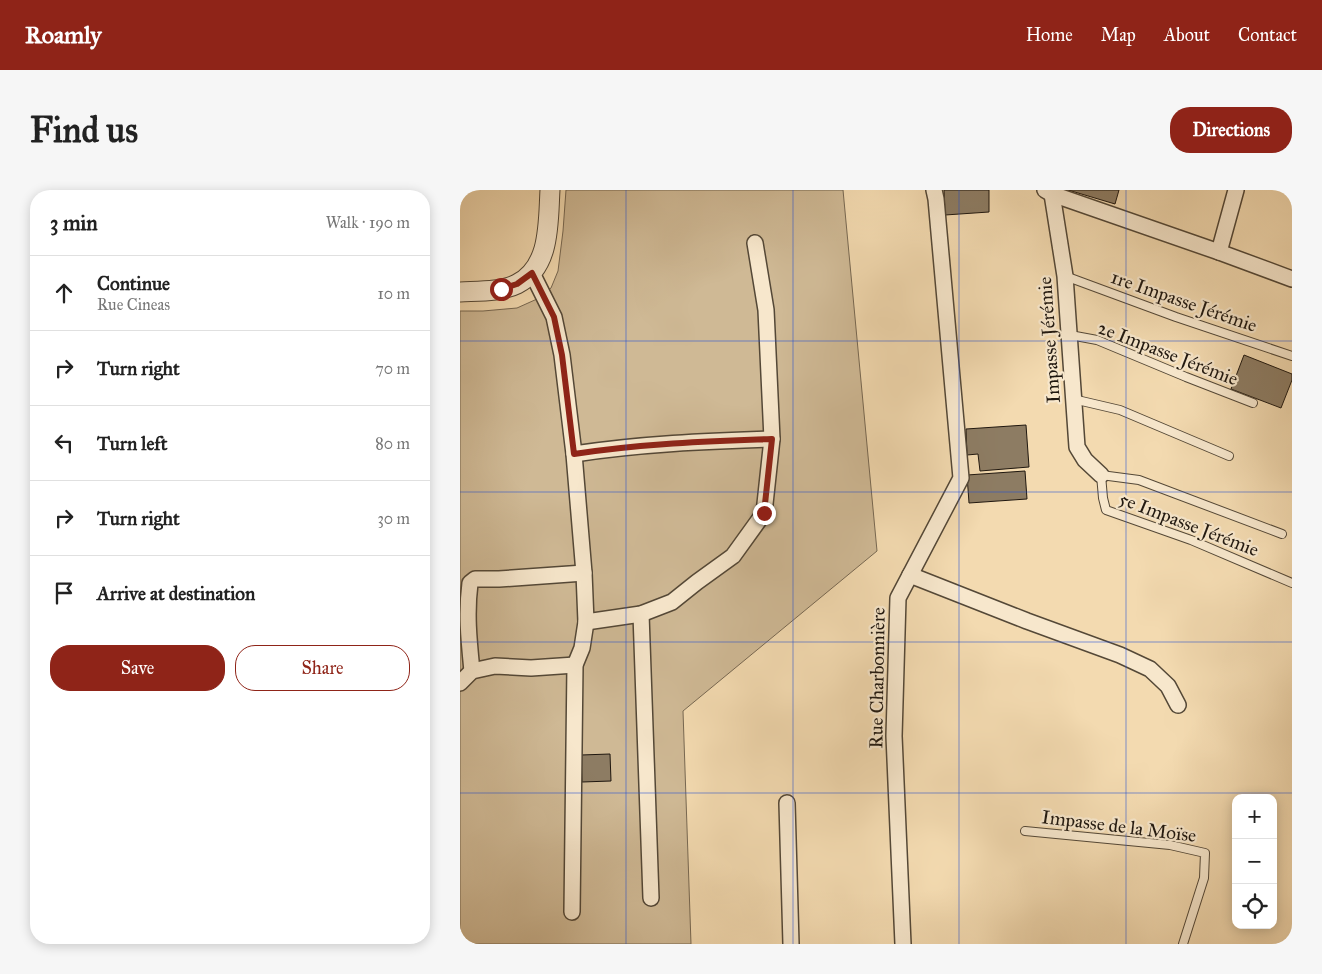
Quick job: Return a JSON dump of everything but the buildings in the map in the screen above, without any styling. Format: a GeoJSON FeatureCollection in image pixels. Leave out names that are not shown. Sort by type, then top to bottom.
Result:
{"type":"FeatureCollection","features":[{"type":"Feature","properties":{"kind":"street"},"geometry":{"type":"LineString","coordinates":[[460,292],[501,289],[517,284],[532,273],[546,241],[550,190]]}},
{"type":"Feature","properties":{"kind":"street","name":"Rue Charbonnière"},"geometry":{"type":"LineString","coordinates":[[903,944],[894,736],[898,598],[961,478],[934,190]]}},
{"type":"Feature","properties":{"kind":"street"},"geometry":{"type":"LineString","coordinates":[[1219,252],[1236,190]]}},
{"type":"Feature","properties":{"kind":"street"},"geometry":{"type":"LineString","coordinates":[[1049,192],[1292,279]]}},
{"type":"Feature","properties":{"kind":"street","name":"Impasse Jérémie"},"geometry":{"type":"LineString","coordinates":[[1049,192],[1065,276],[1077,447],[1085,460],[1101,475]]}},
{"type":"Feature","properties":{"kind":"street"},"geometry":{"type":"LineString","coordinates":[[586,622],[641,614],[672,602],[696,582],[733,556],[764,513],[772,439],[766,310],[755,243]]}},
{"type":"Feature","properties":{"kind":"street"},"geometry":{"type":"LineString","coordinates":[[532,273],[554,317],[566,384],[584,573],[586,622],[582,648],[575,666],[572,912]]}},
{"type":"Feature","properties":{"kind":"street"},"geometry":{"type":"LineString","coordinates":[[574,454],[614,448],[772,439]]}},
{"type":"Feature","properties":{"kind":"street"},"geometry":{"type":"LineString","coordinates":[[472,671],[468,630],[468,602],[470,584],[475,579],[584,573]]}},
{"type":"Feature","properties":{"kind":"street"},"geometry":{"type":"LineString","coordinates":[[910,575],[1026,621],[1120,654],[1150,669],[1168,686],[1178,705]]}},
{"type":"Feature","properties":{"kind":"street"},"geometry":{"type":"LineString","coordinates":[[641,614],[651,898]]}},
{"type":"Feature","properties":{"kind":"street"},"geometry":{"type":"LineString","coordinates":[[460,683],[472,671],[495,666],[531,668],[575,666]]}},
{"type":"Feature","properties":{"kind":"street"},"geometry":{"type":"LineString","coordinates":[[787,803],[791,944]]}},
{"type":"Feature","properties":{"kind":"lane","name":"1re Impasse Jérémie"},"geometry":{"type":"LineString","coordinates":[[1065,276],[1176,317],[1292,356]]}},
{"type":"Feature","properties":{"kind":"lane","name":"2e Impasse Jérémie"},"geometry":{"type":"LineString","coordinates":[[1070,335],[1097,340],[1253,403]]}},
{"type":"Feature","properties":{"kind":"lane"},"geometry":{"type":"LineString","coordinates":[[1073,400],[1120,410],[1229,456]]}},
{"type":"Feature","properties":{"kind":"lane"},"geometry":{"type":"LineString","coordinates":[[1101,475],[1139,480],[1282,534]]}},
{"type":"Feature","properties":{"kind":"lane","name":"5e Impasse Jérémie"},"geometry":{"type":"LineString","coordinates":[[1101,475],[1106,510],[1191,540],[1292,583]]}},
{"type":"Feature","properties":{"kind":"lane","name":"Impasse de la Moïse"},"geometry":{"type":"LineString","coordinates":[[1025,831],[1170,845],[1205,853],[1204,878],[1183,944]]}},
{"type":"Feature","properties":{"kind":"shaded area"},"geometry":{"type":"Polygon","coordinates":[[[566,190],[843,190],[877,551],[683,711],[691,944],[460,944],[460,311],[517,308],[537,299],[551,288],[558,271],[566,190]]]}},
{"type":"Feature","properties":{"kind":"route"},"geometry":{"type":"LineString","coordinates":[[501,289],[517,284],[532,273],[554,317],[568,394],[574,454],[614,448],[772,439],[764,513]]}}]}
